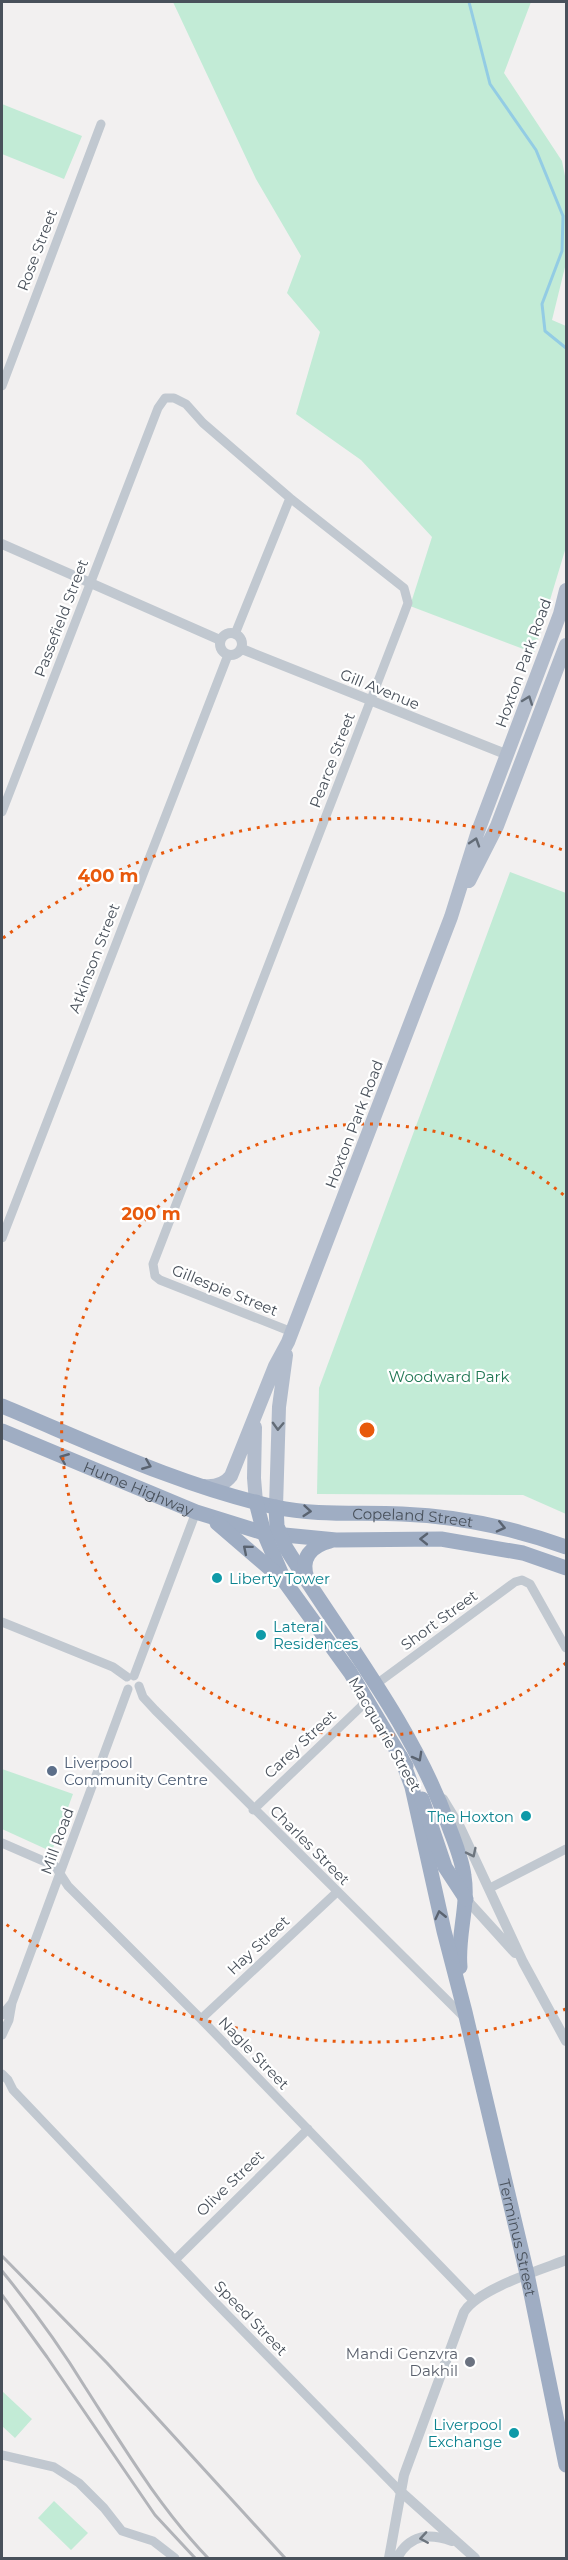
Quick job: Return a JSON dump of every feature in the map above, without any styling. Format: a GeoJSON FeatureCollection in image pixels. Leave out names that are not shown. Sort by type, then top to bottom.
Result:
{"type":"FeatureCollection","features":[{"type":"Feature","properties":{"kind":"highway","name":"Hume Highway"},"geometry":{"type":"LineString","coordinates":[[2,1406],[200,1486],[256,1502]]}},
{"type":"Feature","properties":{"kind":"highway","name":"Hume Highway"},"geometry":{"type":"LineString","coordinates":[[2,1431],[202,1514],[280,1536]]}},
{"type":"Feature","properties":{"kind":"highway","name":"Copeland Street"},"geometry":{"type":"LineString","coordinates":[[256,1502],[325,1513],[401,1514],[459,1520],[499,1526],[567,1547]]}},
{"type":"Feature","properties":{"kind":"highway","name":"Macquarie Street"},"geometry":{"type":"LineString","coordinates":[[256,1502],[264,1533],[285,1582],[312,1616],[368,1700],[401,1757],[422,1799],[445,1867],[466,1899]]}},
{"type":"Feature","properties":{"kind":"highway"},"geometry":{"type":"LineString","coordinates":[[276,1507],[280,1536]]}},
{"type":"Feature","properties":{"kind":"highway"},"geometry":{"type":"LineString","coordinates":[[202,1514],[285,1582]]}},
{"type":"Feature","properties":{"kind":"highway","name":"Copeland Street"},"geometry":{"type":"LineString","coordinates":[[280,1536],[336,1540],[418,1538],[461,1541],[523,1553],[567,1568]]}},
{"type":"Feature","properties":{"kind":"highway","name":"Macquarie Street"},"geometry":{"type":"LineString","coordinates":[[280,1536],[375,1685],[433,1784]]}},
{"type":"Feature","properties":{"kind":"highway"},"geometry":{"type":"LineString","coordinates":[[310,1586],[304,1568],[307,1555],[322,1543],[336,1540]]}},
{"type":"Feature","properties":{"kind":"highway","name":"Terminus Street"},"geometry":{"type":"LineString","coordinates":[[401,1757],[412,1787],[441,1919],[527,2274],[567,2465]]}},
{"type":"Feature","properties":{"kind":"highway","name":"Terminus Street"},"geometry":{"type":"LineString","coordinates":[[433,1784],[462,1863],[466,1899],[459,1946],[466,2016]]}},
{"type":"Feature","properties":{"kind":"main road","name":"Hoxton Park Road"},"geometry":{"type":"LineString","coordinates":[[200,1486],[215,1486],[230,1478],[275,1366],[290,1337],[451,917],[477,834],[567,590]]}},
{"type":"Feature","properties":{"kind":"main road","name":"Hoxton Park Road"},"geometry":{"type":"LineString","coordinates":[[451,917],[497,826],[567,645]]}},
{"type":"Feature","properties":{"kind":"main road"},"geometry":{"type":"LineString","coordinates":[[508,755],[522,761]]}},
{"type":"Feature","properties":{"kind":"main road","name":"Hoxton Park Road"},"geometry":{"type":"LineString","coordinates":[[276,1507],[279,1407],[290,1337]]}},
{"type":"Feature","properties":{"kind":"main road","name":"Hoxton Park Road"},"geometry":{"type":"LineString","coordinates":[[256,1502],[254,1435],[263,1395]]}},
{"type":"Feature","properties":{"kind":"street","name":"Rose Street"},"geometry":{"type":"LineString","coordinates":[[2,386],[101,124]]}},
{"type":"Feature","properties":{"kind":"street","name":"Pearce Street"},"geometry":{"type":"LineString","coordinates":[[147,436],[158,408],[165,398],[174,398],[186,404],[203,423],[290,498],[397,580],[407,595],[408,603],[159,1246],[153,1270]]}},
{"type":"Feature","properties":{"kind":"street","name":"Passefield Street"},"geometry":{"type":"LineString","coordinates":[[2,812],[147,436]]}},
{"type":"Feature","properties":{"kind":"street"},"geometry":{"type":"LineString","coordinates":[[235,633],[290,498]]}},
{"type":"Feature","properties":{"kind":"street"},"geometry":{"type":"LineString","coordinates":[[2,544],[220,640]]}},
{"type":"Feature","properties":{"kind":"street"},"geometry":{"type":"LineString","coordinates":[[220,640],[226,634],[235,633]]}},
{"type":"Feature","properties":{"kind":"street"},"geometry":{"type":"LineString","coordinates":[[220,640],[221,649],[228,655],[238,653],[242,649],[242,640],[235,633]]}},
{"type":"Feature","properties":{"kind":"street","name":"Gill Avenue"},"geometry":{"type":"LineString","coordinates":[[242,649],[370,702],[508,755]]}},
{"type":"Feature","properties":{"kind":"street","name":"Atkinson Street"},"geometry":{"type":"LineString","coordinates":[[2,1238],[228,655]]}},
{"type":"Feature","properties":{"kind":"street","name":"Gillespie Street"},"geometry":{"type":"LineString","coordinates":[[153,1270],[155,1276],[160,1280],[290,1337]]}},
{"type":"Feature","properties":{"kind":"street"},"geometry":{"type":"LineString","coordinates":[[2,1622],[114,1667],[131,1676],[138,1679],[139,1686],[134,1690],[128,1689],[124,1684],[131,1676],[202,1514]]}},
{"type":"Feature","properties":{"kind":"street","name":"Short Street"},"geometry":{"type":"LineString","coordinates":[[375,1685],[515,1582],[522,1580],[530,1584],[567,1648]]}},
{"type":"Feature","properties":{"kind":"street","name":"Charles Street"},"geometry":{"type":"LineString","coordinates":[[139,1686],[143,1697],[253,1810],[466,2016]]}},
{"type":"Feature","properties":{"kind":"street","name":"Mill Road"},"geometry":{"type":"LineString","coordinates":[[2,2035],[128,1689]]}},
{"type":"Feature","properties":{"kind":"street","name":"Carey Street"},"geometry":{"type":"LineString","coordinates":[[253,1810],[368,1700]]}},
{"type":"Feature","properties":{"kind":"street","name":"Macquarie Street"},"geometry":{"type":"LineString","coordinates":[[433,1784],[453,1814],[490,1888],[523,1962],[567,2041]]}},
{"type":"Feature","properties":{"kind":"street","name":"Nagle Street"},"geometry":{"type":"LineString","coordinates":[[2,1843],[55,1866],[68,1886],[201,2019],[474,2301]]}},
{"type":"Feature","properties":{"kind":"street"},"geometry":{"type":"LineString","coordinates":[[490,1888],[567,1849]]}},
{"type":"Feature","properties":{"kind":"street","name":"Hay Street"},"geometry":{"type":"LineString","coordinates":[[201,2019],[337,1892]]}},
{"type":"Feature","properties":{"kind":"street","name":"Macquarie Street"},"geometry":{"type":"LineString","coordinates":[[466,1899],[523,1962]]}},
{"type":"Feature","properties":{"kind":"street","name":"Mill Road"},"geometry":{"type":"LineString","coordinates":[[2,2015],[12,2003]]}},
{"type":"Feature","properties":{"kind":"street","name":"Speed Street"},"geometry":{"type":"LineString","coordinates":[[2,2074],[14,2090],[175,2260],[399,2490],[475,2559]]}},
{"type":"Feature","properties":{"kind":"street","name":"Speed Street"},"geometry":{"type":"LineString","coordinates":[[2,2084],[14,2090]]}},
{"type":"Feature","properties":{"kind":"street","name":"Olive Street"},"geometry":{"type":"LineString","coordinates":[[175,2260],[308,2129]]}},
{"type":"Feature","properties":{"kind":"street"},"geometry":{"type":"LineString","coordinates":[[389,2559],[399,2490],[460,2322],[468,2306],[527,2274],[567,2260]]}},
{"type":"Feature","properties":{"kind":"street"},"geometry":{"type":"LineString","coordinates":[[2,2455],[54,2467],[79,2483],[104,2508],[122,2531],[153,2541],[175,2559]]}},
{"type":"Feature","properties":{"kind":"street"},"geometry":{"type":"LineString","coordinates":[[397,2559],[407,2545],[421,2536],[438,2536],[459,2543]]}},
{"type":"Feature","properties":{"kind":"green space"},"geometry":{"type":"Polygon","coordinates":[[[173,2],[531,2],[504,73],[562,161],[566,181],[566,263],[552,320],[566,326],[566,547],[534,653],[410,606],[432,537],[361,460],[296,414],[320,332],[287,293],[301,256],[256,179],[173,2]]]}},
{"type":"Feature","properties":{"kind":"green space"},"geometry":{"type":"Polygon","coordinates":[[[2,104],[82,136],[64,179],[2,154],[2,104]]]}},
{"type":"Feature","properties":{"kind":"green space","name":"Woodward Park"},"geometry":{"type":"Polygon","coordinates":[[[510,872],[566,893],[566,1514],[523,1495],[317,1494],[319,1388],[510,872]]]}},
{"type":"Feature","properties":{"kind":"green space"},"geometry":{"type":"Polygon","coordinates":[[[2,1769],[73,1794],[53,1848],[48,1850],[2,1829],[2,1769]]]}},
{"type":"Feature","properties":{"kind":"green space"},"geometry":{"type":"Polygon","coordinates":[[[2,2391],[32,2419],[15,2438],[2,2426],[2,2391]]]}},
{"type":"Feature","properties":{"kind":"green space"},"geometry":{"type":"Polygon","coordinates":[[[54,2501],[88,2533],[71,2550],[38,2518],[54,2501]]]}},
{"type":"Feature","properties":{"kind":"waterway"},"geometry":{"type":"LineString","coordinates":[[469,2],[490,84],[536,150],[563,216],[562,251],[542,304],[545,331],[566,348]]}},
{"type":"Feature","properties":{"kind":"railway"},"geometry":{"type":"LineString","coordinates":[[2,2256],[107,2363],[285,2558]]}},
{"type":"Feature","properties":{"kind":"railway"},"geometry":{"type":"LineString","coordinates":[[2,2271],[56,2342],[128,2454],[173,2518],[208,2558]]}},
{"type":"Feature","properties":{"kind":"railway"},"geometry":{"type":"LineString","coordinates":[[2,2295],[155,2515],[195,2558]]}},
{"type":"Feature","properties":{"kind":"place","name":"Liberty Tower"},"geometry":{"type":"Point","coordinates":[217,1578]}},
{"type":"Feature","properties":{"kind":"place","name":"Lateral Residences"},"geometry":{"type":"Point","coordinates":[261,1635]}},
{"type":"Feature","properties":{"kind":"place","name":"Liverpool Community Centre"},"geometry":{"type":"Point","coordinates":[52,1771]}},
{"type":"Feature","properties":{"kind":"place","name":"The Hoxton"},"geometry":{"type":"Point","coordinates":[526,1816]}},
{"type":"Feature","properties":{"kind":"place","name":"Mandi Genzvra Dakhil"},"geometry":{"type":"Point","coordinates":[470,2362]}},
{"type":"Feature","properties":{"kind":"place","name":"Liverpool Exchange"},"geometry":{"type":"Point","coordinates":[514,2433]}}]}
